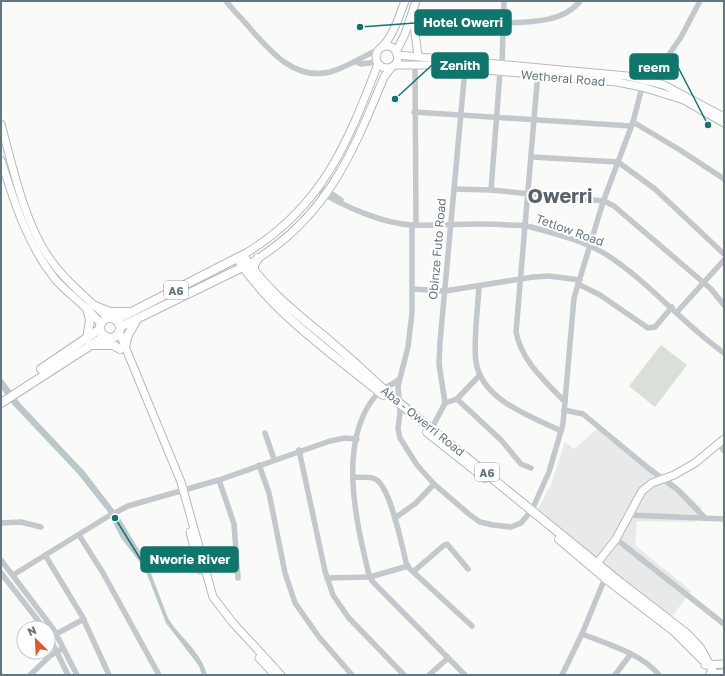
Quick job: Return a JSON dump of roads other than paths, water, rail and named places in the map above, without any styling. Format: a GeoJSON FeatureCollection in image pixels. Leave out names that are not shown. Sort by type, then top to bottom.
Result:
{"type":"FeatureCollection","features":[{"type":"Feature","properties":{"kind":"highway","name":"Aba - Owerri Road"},"geometry":{"type":"LineString","coordinates":[[240,257],[251,274],[289,318],[381,390],[531,512]]}},
{"type":"Feature","properties":{"kind":"highway","name":"A6"},"geometry":{"type":"LineString","coordinates":[[110,328],[137,318],[240,257]]}},
{"type":"Feature","properties":{"kind":"highway"},"geometry":{"type":"LineString","coordinates":[[233,272],[239,271],[251,274],[258,258]]}},
{"type":"Feature","properties":{"kind":"highway","name":"A6"},"geometry":{"type":"LineString","coordinates":[[1,397],[89,342],[131,312],[164,301],[246,265]]}},
{"type":"Feature","properties":{"kind":"highway"},"geometry":{"type":"LineString","coordinates":[[131,312],[110,312],[91,307],[89,342],[113,345],[123,348],[137,318]]}},
{"type":"Feature","properties":{"kind":"highway","name":"A6"},"geometry":{"type":"LineString","coordinates":[[1,403],[27,382]]}},
{"type":"Feature","properties":{"kind":"highway","name":"Aba - Owerri Road"},"geometry":{"type":"LineString","coordinates":[[399,406],[432,428],[595,566],[668,623],[690,645],[707,665],[712,674]]}},
{"type":"Feature","properties":{"kind":"highway","name":"Aba - Owerri Road"},"geometry":{"type":"LineString","coordinates":[[595,566],[605,578],[668,623]]}},
{"type":"Feature","properties":{"kind":"main road"},"geometry":{"type":"LineString","coordinates":[[240,257],[279,230],[305,205],[330,173],[362,104],[377,63],[377,53],[387,42],[405,1]]}},
{"type":"Feature","properties":{"kind":"main road"},"geometry":{"type":"LineString","coordinates":[[246,265],[289,235],[308,217],[327,193],[349,158],[384,77],[393,66],[416,1]]}},
{"type":"Feature","properties":{"kind":"main road"},"geometry":{"type":"LineString","coordinates":[[413,12],[414,32],[418,56]]}},
{"type":"Feature","properties":{"kind":"main road"},"geometry":{"type":"LineString","coordinates":[[381,48],[391,47],[397,54]]}},
{"type":"Feature","properties":{"kind":"main road","name":"Wetheral Road"},"geometry":{"type":"LineString","coordinates":[[397,54],[502,64],[642,87],[684,100],[724,123]]}},
{"type":"Feature","properties":{"kind":"main road"},"geometry":{"type":"LineString","coordinates":[[377,63],[382,67],[393,66]]}},
{"type":"Feature","properties":{"kind":"main road","name":"Wetheral Road"},"geometry":{"type":"LineString","coordinates":[[393,66],[415,64],[500,72],[538,71],[608,73],[651,81],[675,91],[724,117]]}},
{"type":"Feature","properties":{"kind":"main road"},"geometry":{"type":"LineString","coordinates":[[1,124],[24,203],[41,244],[57,268],[110,328],[115,338],[123,348],[181,491],[214,600],[241,633],[281,675]]}},
{"type":"Feature","properties":{"kind":"main road"},"geometry":{"type":"LineString","coordinates":[[1,160],[19,214],[36,250],[55,278],[91,307]]}},
{"type":"Feature","properties":{"kind":"main road"},"geometry":{"type":"LineString","coordinates":[[595,566],[616,539],[642,491],[652,482],[695,463],[721,442]]}},
{"type":"Feature","properties":{"kind":"main road"},"geometry":{"type":"LineString","coordinates":[[181,491],[209,600],[227,624],[275,675]]}},
{"type":"Feature","properties":{"kind":"main road"},"geometry":{"type":"LineString","coordinates":[[707,665],[724,664]]}},
{"type":"Feature","properties":{"kind":"main road"},"geometry":{"type":"LineString","coordinates":[[712,674],[724,673]]}},
{"type":"Feature","properties":{"kind":"street"},"geometry":{"type":"LineString","coordinates":[[226,1],[267,47],[295,69],[319,74],[330,72],[356,62],[361,57],[381,48]]}},
{"type":"Feature","properties":{"kind":"street"},"geometry":{"type":"LineString","coordinates":[[502,64],[504,1]]}},
{"type":"Feature","properties":{"kind":"street"},"geometry":{"type":"LineString","coordinates":[[503,23],[527,22],[552,18],[565,14],[575,7],[580,1]]}},
{"type":"Feature","properties":{"kind":"street"},"geometry":{"type":"LineString","coordinates":[[651,81],[682,37],[700,1]]}},
{"type":"Feature","properties":{"kind":"street"},"geometry":{"type":"LineString","coordinates":[[356,62],[361,64],[377,63]]}},
{"type":"Feature","properties":{"kind":"street"},"geometry":{"type":"LineString","coordinates":[[415,64],[413,289],[408,347],[398,380],[398,429],[400,438],[417,465],[434,484],[480,522],[511,527],[521,522],[531,512],[549,472],[561,431],[574,298],[604,201],[632,124],[642,87]]}},
{"type":"Feature","properties":{"kind":"street","name":"Obinze Futo Road"},"geometry":{"type":"LineString","coordinates":[[445,403],[439,364],[465,69]]}},
{"type":"Feature","properties":{"kind":"street"},"geometry":{"type":"LineString","coordinates":[[538,71],[529,194],[516,332],[519,344],[532,367],[565,402]]}},
{"type":"Feature","properties":{"kind":"street"},"geometry":{"type":"LineString","coordinates":[[491,190],[500,72]]}},
{"type":"Feature","properties":{"kind":"street"},"geometry":{"type":"LineString","coordinates":[[414,112],[460,116],[632,124],[680,150],[724,179]]}},
{"type":"Feature","properties":{"kind":"street"},"geometry":{"type":"LineString","coordinates":[[532,157],[618,162],[655,189],[724,254]]}},
{"type":"Feature","properties":{"kind":"street","name":"Tetlow Road"},"geometry":{"type":"LineString","coordinates":[[319,188],[352,207],[385,220],[414,225],[483,223],[525,226],[589,247],[610,257],[672,307],[710,343],[724,353]]}},
{"type":"Feature","properties":{"kind":"street"},"geometry":{"type":"LineString","coordinates":[[454,189],[491,190],[604,201],[621,210],[704,283],[724,305]]}},
{"type":"Feature","properties":{"kind":"street"},"geometry":{"type":"LineString","coordinates":[[677,312],[724,260]]}},
{"type":"Feature","properties":{"kind":"street"},"geometry":{"type":"LineString","coordinates":[[413,289],[445,291],[520,278],[549,276],[579,282],[648,328],[655,327],[672,307]]}},
{"type":"Feature","properties":{"kind":"street"},"geometry":{"type":"LineString","coordinates":[[479,286],[476,352],[480,375],[489,389],[499,398],[561,431]]}},
{"type":"Feature","properties":{"kind":"street"},"geometry":{"type":"LineString","coordinates":[[432,428],[445,403],[457,399],[480,375]]}},
{"type":"Feature","properties":{"kind":"street"},"geometry":{"type":"LineString","coordinates":[[398,380],[390,387],[381,390],[364,412],[357,439],[353,477],[353,496],[358,527],[370,577],[378,588],[465,675]]}},
{"type":"Feature","properties":{"kind":"street"},"geometry":{"type":"LineString","coordinates":[[457,399],[501,440],[521,464],[531,468]]}},
{"type":"Feature","properties":{"kind":"street"},"geometry":{"type":"LineString","coordinates":[[564,410],[582,414],[648,468],[664,478],[705,518]]}},
{"type":"Feature","properties":{"kind":"street"},"geometry":{"type":"LineString","coordinates":[[265,433],[274,459]]}},
{"type":"Feature","properties":{"kind":"street"},"geometry":{"type":"LineString","coordinates":[[13,575],[118,510],[144,501],[219,480],[299,450],[337,439],[357,439]]}},
{"type":"Feature","properties":{"kind":"street"},"geometry":{"type":"LineString","coordinates":[[721,442],[724,451]]}},
{"type":"Feature","properties":{"kind":"street"},"geometry":{"type":"LineString","coordinates":[[299,450],[327,578],[333,595],[348,617],[404,675]]}},
{"type":"Feature","properties":{"kind":"street"},"geometry":{"type":"LineString","coordinates":[[258,465],[269,493],[285,573],[295,604],[319,637],[352,675]]}},
{"type":"Feature","properties":{"kind":"street"},"geometry":{"type":"LineString","coordinates":[[353,477],[375,479],[382,484],[395,518],[408,566],[472,626]]}},
{"type":"Feature","properties":{"kind":"street"},"geometry":{"type":"LineString","coordinates":[[219,480],[234,524],[238,578]]}},
{"type":"Feature","properties":{"kind":"street"},"geometry":{"type":"LineString","coordinates":[[395,518],[416,503],[434,484]]}},
{"type":"Feature","properties":{"kind":"street"},"geometry":{"type":"LineString","coordinates":[[628,515],[724,519]]}},
{"type":"Feature","properties":{"kind":"street"},"geometry":{"type":"LineString","coordinates":[[1,523],[21,522],[41,528]]}},
{"type":"Feature","properties":{"kind":"street"},"geometry":{"type":"LineString","coordinates":[[79,535],[103,573],[159,675]]}},
{"type":"Feature","properties":{"kind":"street"},"geometry":{"type":"LineString","coordinates":[[616,539],[724,624]]}},
{"type":"Feature","properties":{"kind":"street"},"geometry":{"type":"LineString","coordinates":[[413,572],[447,544],[468,569]]}},
{"type":"Feature","properties":{"kind":"street"},"geometry":{"type":"LineString","coordinates":[[45,555],[84,619],[109,675]]}},
{"type":"Feature","properties":{"kind":"street"},"geometry":{"type":"LineString","coordinates":[[1,560],[46,620]]}},
{"type":"Feature","properties":{"kind":"street"},"geometry":{"type":"LineString","coordinates":[[327,578],[370,577],[408,566]]}},
{"type":"Feature","properties":{"kind":"street"},"geometry":{"type":"LineString","coordinates":[[1,573],[38,620]]}},
{"type":"Feature","properties":{"kind":"street"},"geometry":{"type":"LineString","coordinates":[[562,675],[582,634],[605,578]]}},
{"type":"Feature","properties":{"kind":"street"},"geometry":{"type":"LineString","coordinates":[[77,675],[56,634],[84,619]]}},
{"type":"Feature","properties":{"kind":"street"},"geometry":{"type":"LineString","coordinates":[[582,634],[630,655],[649,666],[659,675]]}},
{"type":"Feature","properties":{"kind":"street"},"geometry":{"type":"LineString","coordinates":[[56,648],[68,675]]}},
{"type":"Feature","properties":{"kind":"street"},"geometry":{"type":"LineString","coordinates":[[30,675],[50,656],[64,648]]}},
{"type":"Feature","properties":{"kind":"street"},"geometry":{"type":"LineString","coordinates":[[615,675],[630,655]]}},
{"type":"Feature","properties":{"kind":"street"},"geometry":{"type":"LineString","coordinates":[[429,675],[448,658]]}},
{"type":"Feature","properties":{"kind":"place","name":"Hotel Owerri"},"geometry":{"type":"Point","coordinates":[360,27]}},
{"type":"Feature","properties":{"kind":"place","name":"Zenith"},"geometry":{"type":"Point","coordinates":[395,99]}},
{"type":"Feature","properties":{"kind":"place","name":"reem"},"geometry":{"type":"Point","coordinates":[708,125]}},
{"type":"Feature","properties":{"kind":"place","name":"Nworie River"},"geometry":{"type":"Point","coordinates":[115,518]}},
{"type":"Feature","properties":{"kind":"district","name":"Owerri"},"geometry":{"type":"Point","coordinates":[560,195]}}]}
